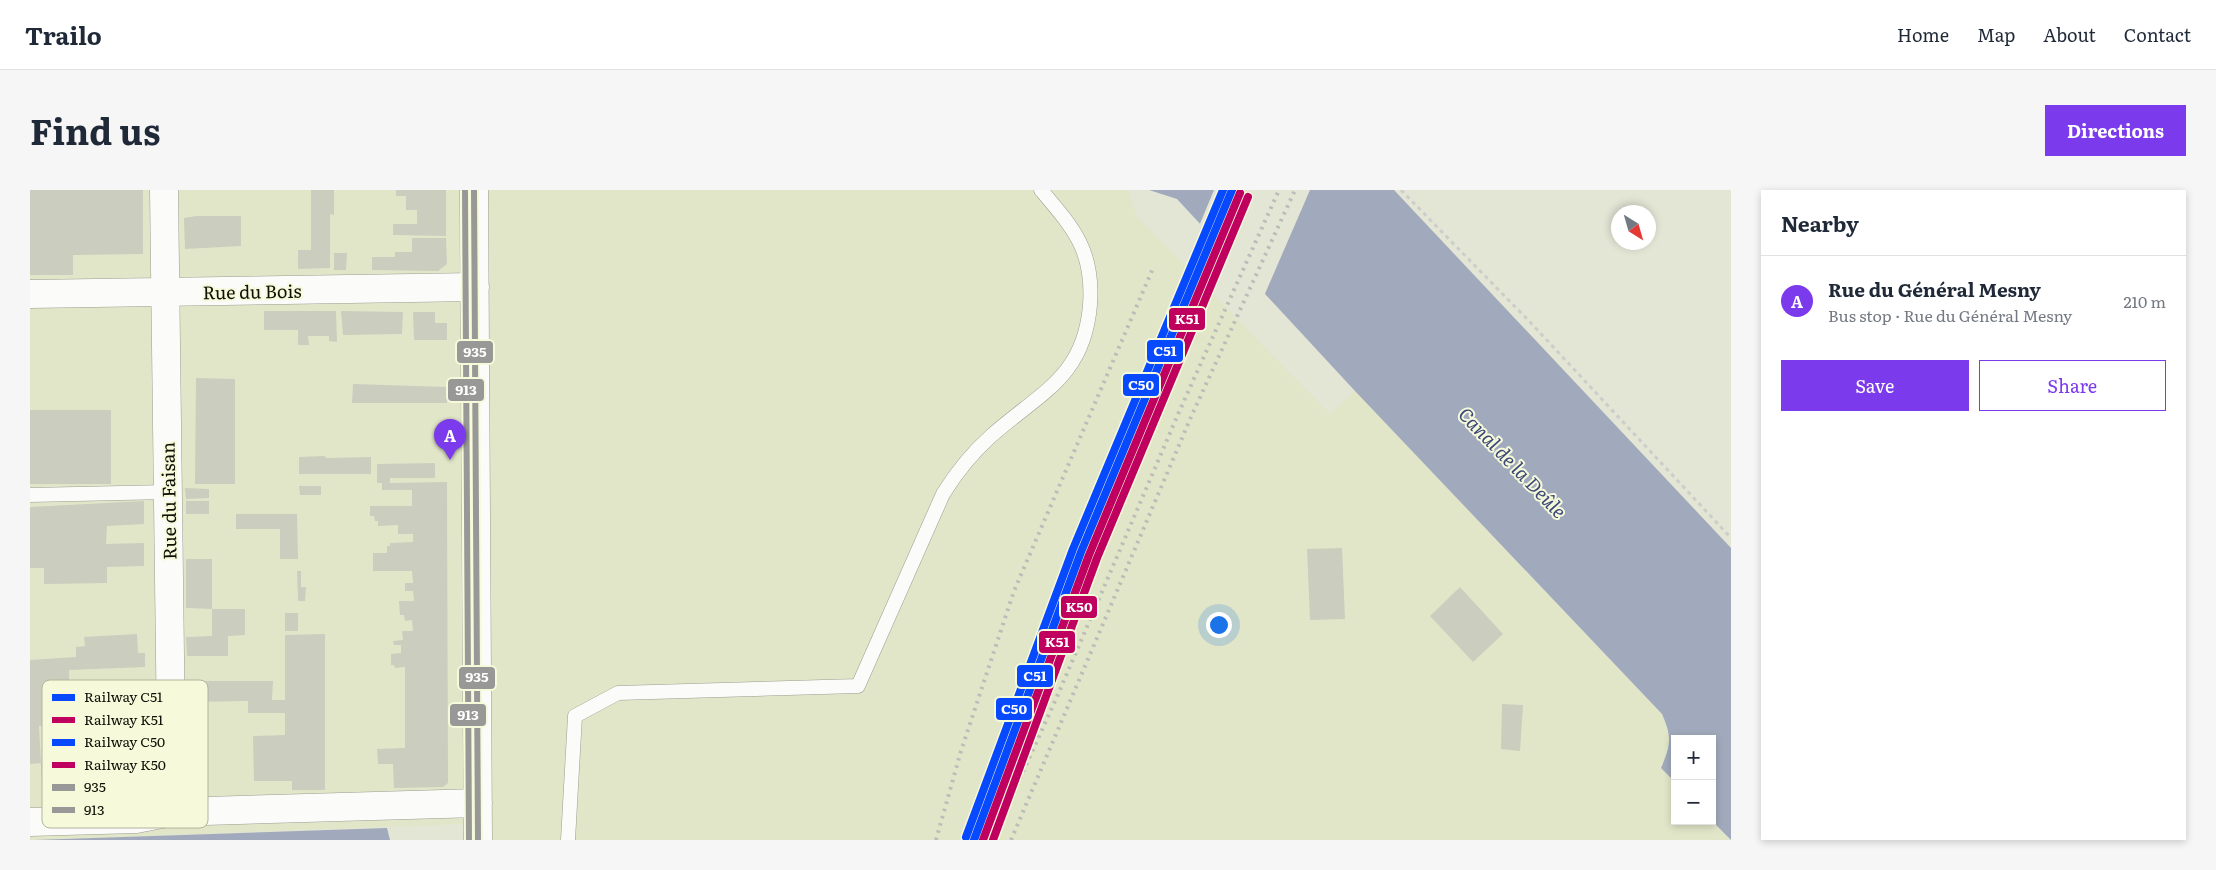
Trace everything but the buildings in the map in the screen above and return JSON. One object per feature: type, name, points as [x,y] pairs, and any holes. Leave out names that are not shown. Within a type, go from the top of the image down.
[{"type":"street","name":"Rue du Faisan","points":[[164,190],[170,680]]},
{"type":"street","points":[[474,190],[478,840]]},
{"type":"street","name":"Rue du Bois","points":[[30,294],[165,294],[475,287]]},
{"type":"street","points":[[208,811],[478,803]]},
{"type":"lane","points":[[568,840],[575,716],[618,693],[858,686],[943,494],[954,477],[970,456],[992,435],[1046,393],[1068,371],[1084,342],[1089,316],[1092,281],[1084,251],[1071,226],[1041,190]]},
{"type":"lane","points":[[30,495],[168,492]]},
{"type":"path","points":[[1401,190],[1530,322],[1731,538]]},
{"type":"shaded area","points":[[30,190],[1128,190],[1137,216],[1330,414],[1355,391],[1662,714],[1670,732],[1670,749],[1661,768],[1671,778],[1671,825],[1716,825],[1729,840],[478,840],[468,824],[30,840]]},
{"type":"water","name":"Canal de la Deûle","points":[[1149,190],[1394,190],[1731,548],[1731,840],[1716,825],[1716,735],[1671,735],[1671,778],[1661,768],[1669,741],[1669,735],[1662,714],[1355,391],[1177,199]]},
{"type":"water","points":[[387,828],[390,840],[34,840]]},
{"type":"pier","points":[[1214,190],[1310,190],[1264,296],[1199,226]]},
{"type":"railway","points":[[992,840],[1056,699],[1179,412],[1279,190]]},
{"type":"railway","points":[[1011,840],[1191,417],[1295,190]]},
{"type":"railway","points":[[936,840],[961,751],[1014,591],[1154,266]]},
{"type":"rail line","name":"C50","points":[[966,837],[1073,549],[1223,190]]},
{"type":"rail line","name":"C51","points":[[974,840],[1081,552],[1232,190]]},
{"type":"rail line","name":"K51","points":[[983,840],[1089,555],[1240,193]]},
{"type":"rail line","name":"K50","points":[[993,840],[1097,558],[1248,197]]},
{"type":"transit line","name":"913","points":[[465,190],[469,840]]},
{"type":"transit line","name":"935","points":[[474,190],[478,840]]},
{"type":"place","name":"Rue du Général Mesny","points":[[450,460]]}]
